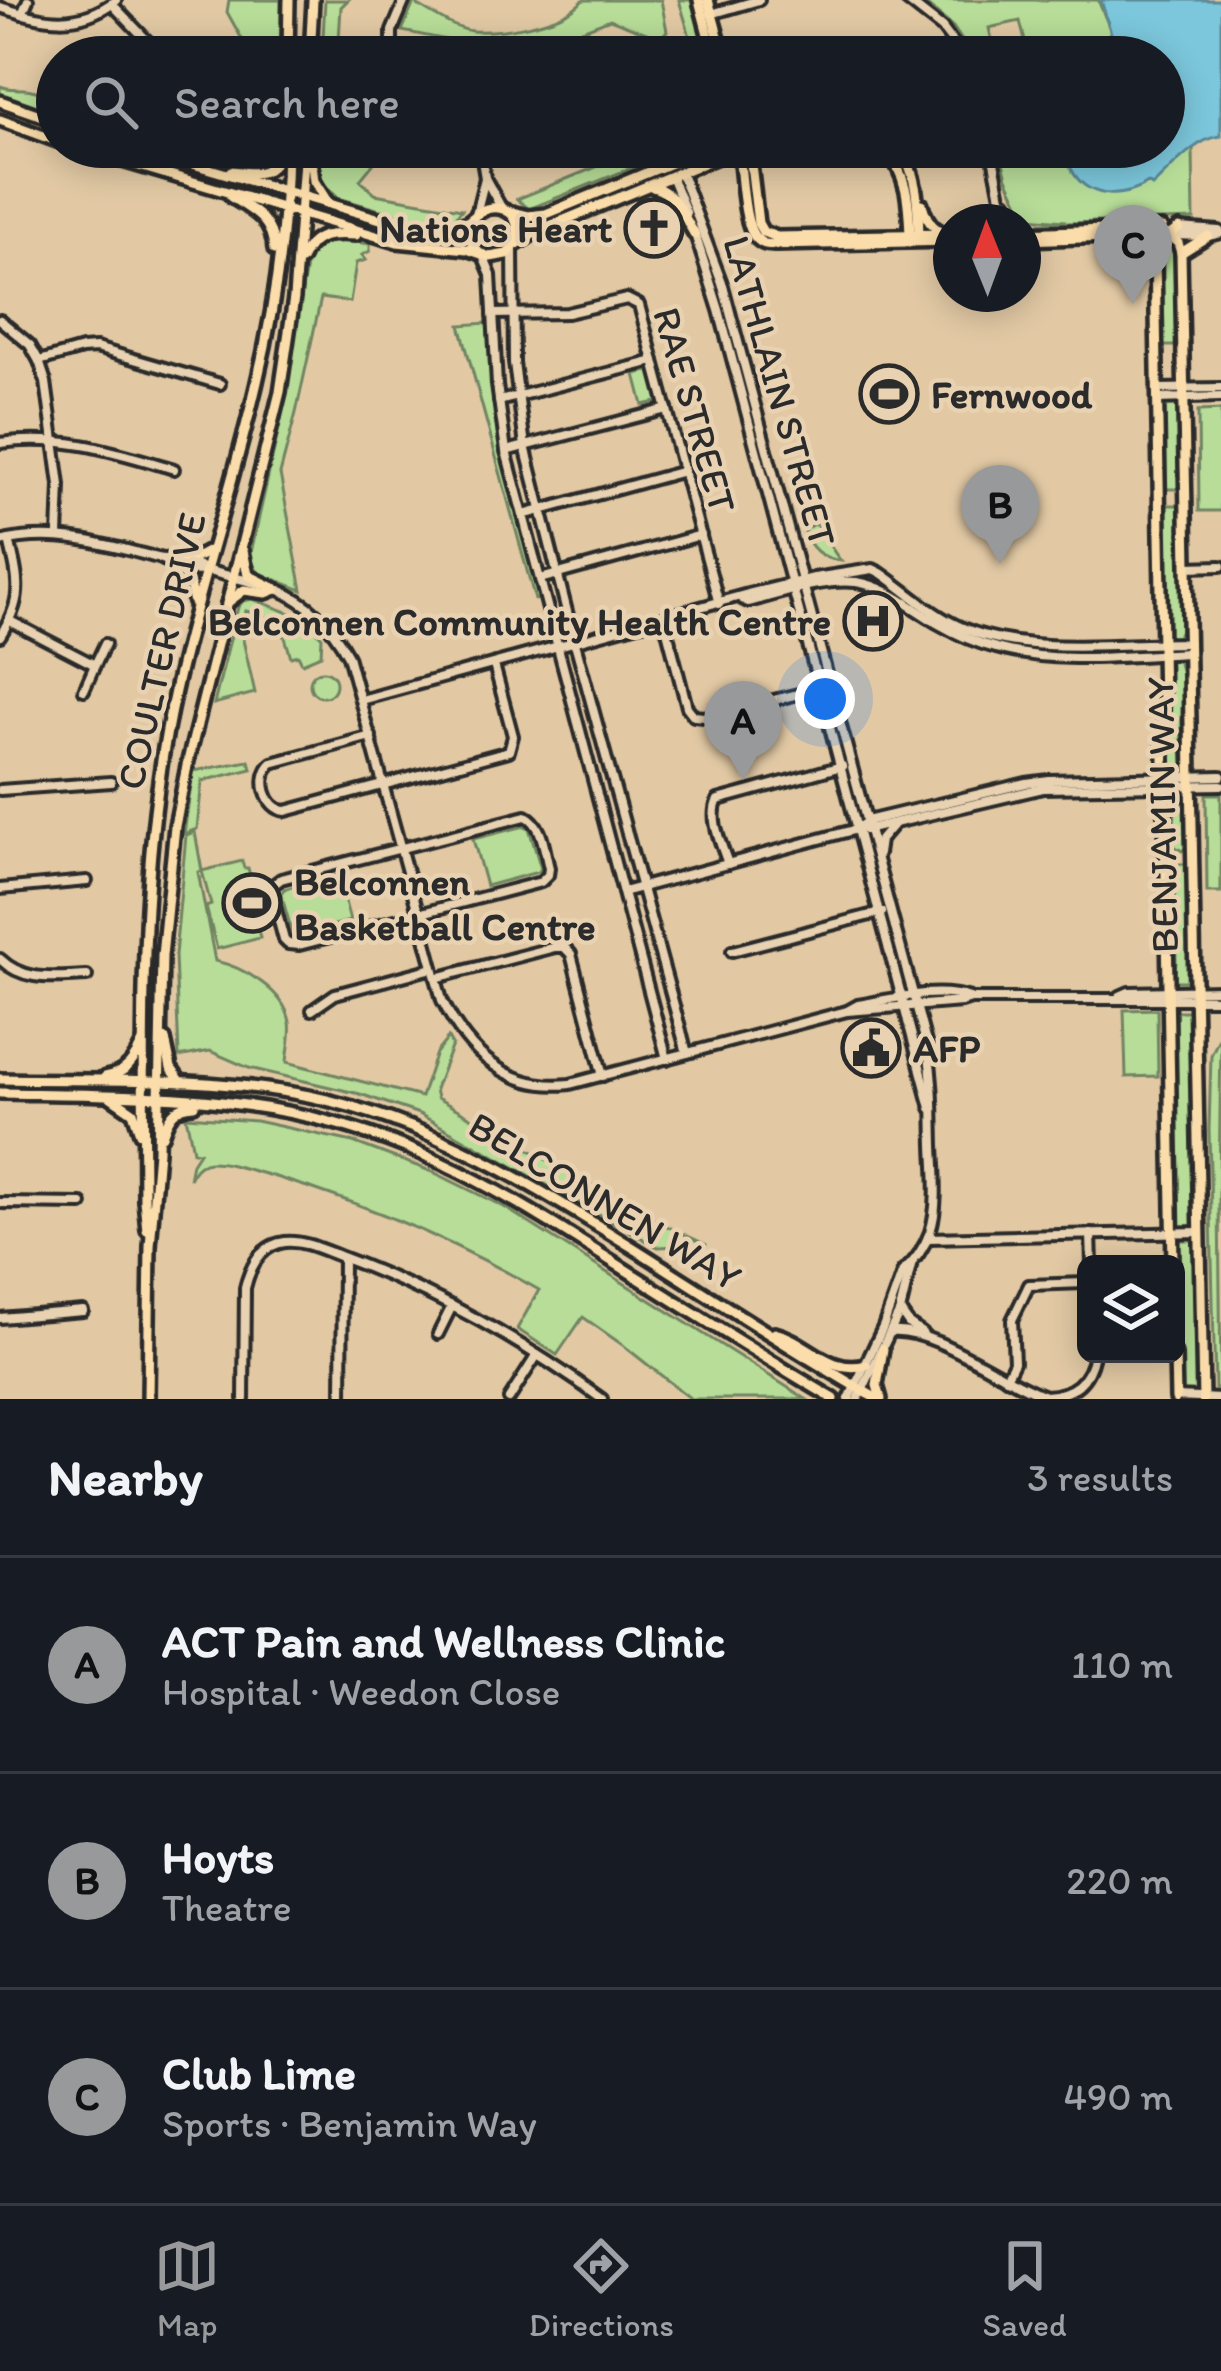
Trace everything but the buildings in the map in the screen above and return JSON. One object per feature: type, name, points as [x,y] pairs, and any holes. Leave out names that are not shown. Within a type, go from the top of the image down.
[{"type":"main road","points":[[288,36],[289,0]]},
{"type":"main road","points":[[311,36],[314,0]]},
{"type":"main road","points":[[699,0],[716,36]]},
{"type":"main road","points":[[709,0],[711,36]]},
{"type":"main road","points":[[0,100],[36,113]]},
{"type":"main road","points":[[0,120],[36,133]]},
{"type":"main road","points":[[145,168],[373,236]]},
{"type":"main road","points":[[205,168],[422,229],[449,229],[488,208],[528,216],[546,214],[674,169]]},
{"type":"main road","points":[[208,169],[260,173],[269,168]]},
{"type":"main road","name":"COULTER DRIVE","points":[[150,1246],[144,1200],[144,1040],[148,898],[161,769],[174,693],[258,380],[274,285],[285,168]]},
{"type":"main road","name":"COULTER DRIVE","points":[[148,1399],[162,956],[176,826],[188,760],[280,392],[305,168]]},
{"type":"main road","points":[[311,168],[330,206]]},
{"type":"main road","points":[[745,168],[749,224],[760,242],[933,237]]},
{"type":"main road","points":[[747,168],[764,232],[777,237],[914,238]]},
{"type":"main road","points":[[898,168],[906,184],[914,238]]},
{"type":"main road","points":[[911,168],[933,227]]},
{"type":"main road","points":[[626,195],[674,169]]},
{"type":"main road","points":[[296,272],[304,252],[317,238],[332,233],[499,257],[526,236],[657,187],[674,199],[695,235]]},
{"type":"main road","points":[[914,238],[917,187]]},
{"type":"main road","points":[[219,190],[256,212],[270,227],[274,285]]},
{"type":"main road","points":[[504,210],[518,227],[514,248]]},
{"type":"main road","points":[[474,217],[469,237],[480,254]]},
{"type":"main road","points":[[376,218],[416,235],[424,245]]},
{"type":"main road","points":[[1041,236],[1131,238],[1179,228]]},
{"type":"main road","points":[[1155,256],[1164,232]]},
{"type":"main road","points":[[1041,235],[1164,232],[1178,243],[1181,253],[1208,236]]},
{"type":"main road","points":[[1131,238],[1155,256]]},
{"type":"main road","name":"BENJAMIN WAY","points":[[1181,253],[1203,1398]]},
{"type":"main road","name":"BENJAMIN WAY","points":[[1155,256],[1173,1255]]},
{"type":"main road","points":[[242,546],[248,575],[276,589]]},
{"type":"main road","points":[[195,609],[189,581],[177,563],[211,550]]},
{"type":"main road","points":[[227,603],[244,590],[266,593],[276,589]]},
{"type":"main road","points":[[162,956],[166,1049],[174,1075],[182,1082]]},
{"type":"main road","points":[[82,1080],[125,1070],[144,1040]]},
{"type":"main road","name":"BELCONNEN WAY","points":[[0,1079],[240,1085],[312,1097],[396,1121],[525,1180],[764,1330],[856,1394],[879,1399]]},
{"type":"main road","name":"BELCONNEN WAY","points":[[0,1093],[236,1105],[306,1115],[359,1130],[487,1183],[829,1397]]},
{"type":"main road","points":[[108,1095],[135,1114],[143,1150]]},
{"type":"main road","points":[[158,1150],[167,1120],[178,1108],[236,1105]]},
{"type":"main road","points":[[764,1330],[785,1336],[838,1366],[866,1365]]},
{"type":"main road","points":[[879,1399],[883,1348]]},
{"type":"main road","points":[[1175,1363],[1176,1398]]},
{"type":"street","points":[[22,14],[28,0]]},
{"type":"street","points":[[392,36],[405,0]]},
{"type":"street","points":[[708,14],[759,0]]},
{"type":"street","points":[[906,0],[948,36]]},
{"type":"street","points":[[0,7],[44,20],[68,21],[114,2],[144,36]]},
{"type":"street","points":[[483,168],[504,210]]},
{"type":"street","points":[[995,168],[1005,204]]},
{"type":"street","name":"LATHLAIN STREET","points":[[674,169],[713,289],[933,1116]]},
{"type":"street","name":"LATHLAIN STREET","points":[[674,169],[723,286],[878,859],[934,1087],[934,1214],[928,1238],[911,1265],[891,1332],[856,1394]]},
{"type":"street","points":[[474,217],[485,178]]},
{"type":"street","points":[[1179,228],[1221,232]]},
{"type":"street","points":[[1164,232],[1208,236],[1221,232]]},
{"type":"street","points":[[514,248],[517,396],[525,446],[687,1054]]},
{"type":"street","points":[[480,254],[490,275],[506,451],[667,1059]]},
{"type":"street","name":"RAE STREET","points":[[493,314],[567,313],[632,299],[639,305],[719,604]]},
{"type":"street","points":[[0,320],[22,336],[46,382],[61,485],[58,536]]},
{"type":"street","points":[[39,361],[96,348],[220,384]]},
{"type":"street","points":[[498,401],[654,361]]},
{"type":"street","points":[[1157,394],[1221,388]]},
{"type":"street","points":[[1184,393],[1221,397]]},
{"type":"street","points":[[506,451],[667,409]]},
{"type":"street","points":[[0,443],[55,440],[95,446],[174,469]]},
{"type":"street","points":[[523,515],[684,472]]},
{"type":"street","points":[[0,636],[10,621],[19,586],[5,541],[40,535],[83,538],[196,572],[205,570],[276,589],[305,603],[333,631],[348,656],[442,1000],[478,1054],[517,1079],[570,1084],[847,1011],[903,1001],[1128,1000],[1221,994]]},
{"type":"street","points":[[540,579],[700,535]]},
{"type":"street","points":[[1187,567],[1221,566]]},
{"type":"street","points":[[362,700],[719,604],[873,569],[953,624],[991,638],[1161,649]]},
{"type":"street","points":[[804,584],[867,584],[962,636],[1013,652],[1044,656],[1189,648]]},
{"type":"street","points":[[664,619],[687,707],[694,716],[831,686]]},
{"type":"street","points":[[10,621],[95,665]]},
{"type":"street","points":[[84,690],[105,644]]},
{"type":"street","points":[[371,736],[272,763],[263,777],[269,801],[275,809],[286,811],[509,751],[513,736],[494,665]]},
{"type":"street","points":[[578,723],[596,718]]},
{"type":"street","points":[[728,864],[713,814],[718,800],[852,764]]},
{"type":"street","points":[[622,892],[1042,781],[1221,781]]},
{"type":"street","points":[[0,790],[111,782]]},
{"type":"street","points":[[860,793],[875,811],[892,820]]},
{"type":"street","points":[[526,816],[538,826],[549,868],[544,880],[299,945],[288,944],[272,895],[276,883],[401,848],[526,816]]},
{"type":"street","points":[[878,859],[880,840],[892,820]]},
{"type":"street","points":[[0,889],[87,881]]},
{"type":"street","points":[[733,951],[891,909]]},
{"type":"street","points":[[312,1010],[335,994],[564,947],[571,954],[604,1076]]},
{"type":"street","points":[[0,959],[28,977],[87,976]]},
{"type":"street","points":[[0,1203],[82,1204]]},
{"type":"street","points":[[928,1238],[1200,1232]]},
{"type":"street","points":[[1091,1234],[1092,1255]]},
{"type":"street","points":[[244,1399],[245,1288],[256,1259],[269,1247],[290,1241],[343,1258],[452,1306],[537,1354],[602,1399]]},
{"type":"street","points":[[342,1399],[343,1258]]},
{"type":"street","name":"LATHLAIN STREET","points":[[856,1394],[903,1271],[911,1265]]},
{"type":"street","points":[[1006,1378],[1013,1362],[1012,1320],[1029,1285],[1077,1283]]},
{"type":"street","points":[[438,1334],[452,1306]]},
{"type":"street","points":[[0,1318],[83,1311]]},
{"type":"street","points":[[900,1311],[933,1341]]},
{"type":"street","points":[[891,1332],[905,1331],[933,1341],[1045,1396],[1066,1393],[1085,1379],[1091,1363]]},
{"type":"street","points":[[509,1399],[537,1354]]},
{"type":"street","points":[[1176,1398],[1221,1399]]},
{"type":"green space","points":[[229,0],[281,0],[280,36],[240,36],[227,12]]},
{"type":"green space","points":[[325,0],[348,0],[341,7],[339,36],[323,36]]},
{"type":"green space","points":[[415,0],[451,24],[484,31],[548,20],[583,0],[661,0],[667,31],[665,36],[650,36],[610,19],[567,36],[427,36],[402,31]]},
{"type":"green space","points":[[679,0],[691,0],[700,36],[690,36]]},
{"type":"green space","points":[[921,0],[1098,0],[1112,34],[1024,36],[1020,21],[989,28],[991,36],[959,36]]},
{"type":"green space","points":[[0,86],[36,91],[36,108],[0,94]]},
{"type":"green space","points":[[1185,148],[1193,148],[1194,219],[1041,224],[1066,221],[1041,219],[1041,204],[1019,204],[1004,168],[1185,168]]},
{"type":"green space","points":[[320,168],[370,168],[360,180],[375,194],[462,209],[455,223],[430,224],[338,198],[322,182]]},
{"type":"green space","points":[[594,168],[632,168],[529,209],[517,199]]},
{"type":"green space","points":[[319,241],[370,244],[370,251],[362,255],[366,260],[356,263],[350,302],[321,298],[280,474],[302,590],[258,573],[250,557],[284,406],[307,259]]},
{"type":"green space","points":[[1163,246],[1175,247],[1178,258],[1179,346],[1160,346],[1159,257]]},
{"type":"green space","points":[[487,323],[502,452],[540,598],[535,600],[460,325]]},
{"type":"green space","points":[[653,370],[661,401],[643,405],[635,374]]},
{"type":"green space","points":[[1181,402],[1182,489],[1164,489],[1163,403]]},
{"type":"green space","points":[[1221,410],[1221,511],[1199,511],[1198,411]]},
{"type":"green space","points":[[1164,505],[1182,505],[1181,630],[1175,641],[1166,641]]},
{"type":"green space","points":[[815,523],[841,561],[813,547],[804,530]]},
{"type":"green space","points":[[253,599],[306,619],[322,637],[321,655],[302,663],[298,655],[291,657],[280,621],[246,611],[241,631],[255,693],[214,704],[238,607]]},
{"type":"green space","points":[[1178,660],[1183,680],[1183,766],[1170,768],[1168,662]]},
{"type":"green space","points":[[323,671],[336,684],[323,697],[310,684]]},
{"type":"green space","points":[[249,761],[252,769],[202,781],[197,829],[184,834],[193,771]]},
{"type":"green space","points":[[1206,794],[1221,794],[1221,892],[1207,892]]},
{"type":"green space","points":[[1175,796],[1187,796],[1188,846],[1182,851],[1174,846]]},
{"type":"green space","points":[[525,826],[541,869],[486,886],[473,839]]},
{"type":"green space","points":[[195,832],[215,961],[249,974],[280,1000],[290,1022],[287,1062],[421,1097],[436,1053],[448,1038],[452,1045],[435,1089],[437,1098],[707,1245],[658,1247],[419,1114],[360,1094],[249,1068],[210,1051],[179,1057],[175,955],[186,835]]},
{"type":"green space","points":[[242,861],[251,879],[248,885],[259,883],[267,913],[255,917],[260,938],[217,949],[202,871]]},
{"type":"green space","points":[[1179,864],[1189,869],[1187,981],[1173,979],[1174,873]]},
{"type":"green space","points":[[338,875],[350,921],[293,936],[281,894],[284,889]]},
{"type":"green space","points":[[1157,1009],[1158,1076],[1126,1077],[1124,1010]]},
{"type":"green space","points":[[1176,1011],[1191,1011],[1196,1223],[1188,1230],[1177,1225]]},
{"type":"green space","points":[[1221,1034],[1221,1388],[1215,1389],[1209,1130],[1211,1055]]},
{"type":"green space","points":[[186,1116],[256,1121],[353,1142],[433,1172],[504,1207],[806,1399],[691,1399],[583,1317],[557,1355],[517,1329],[539,1290],[464,1250],[349,1201],[228,1164],[204,1163],[189,1179],[199,1152],[193,1151]]},
{"type":"green space","points":[[1180,1240],[1194,1240],[1196,1246],[1198,1393],[1179,1392],[1179,1363],[1185,1363],[1185,1255],[1177,1255]]},
{"type":"water","points":[[1101,0],[1221,0],[1221,136],[1185,155],[1185,36],[1112,36]]},
{"type":"water","points":[[1072,168],[1171,168],[1152,186],[1148,183],[1121,194],[1095,191]]},
{"type":"place","name":"Nations Heart","points":[[654,228]]},
{"type":"place","name":"Club Lime","points":[[1133,304]]},
{"type":"place","name":"Fernwood","points":[[889,394]]},
{"type":"place","name":"Hoyts","points":[[1000,564]]},
{"type":"place","name":"Belconnen Community Health Centre","points":[[873,621]]},
{"type":"place","name":"ACT Pain and Wellness Clinic","points":[[743,780]]},
{"type":"place","name":"Belconnen Basketball Centre","points":[[252,903]]},
{"type":"place","name":"AFP","points":[[871,1048]]}]
